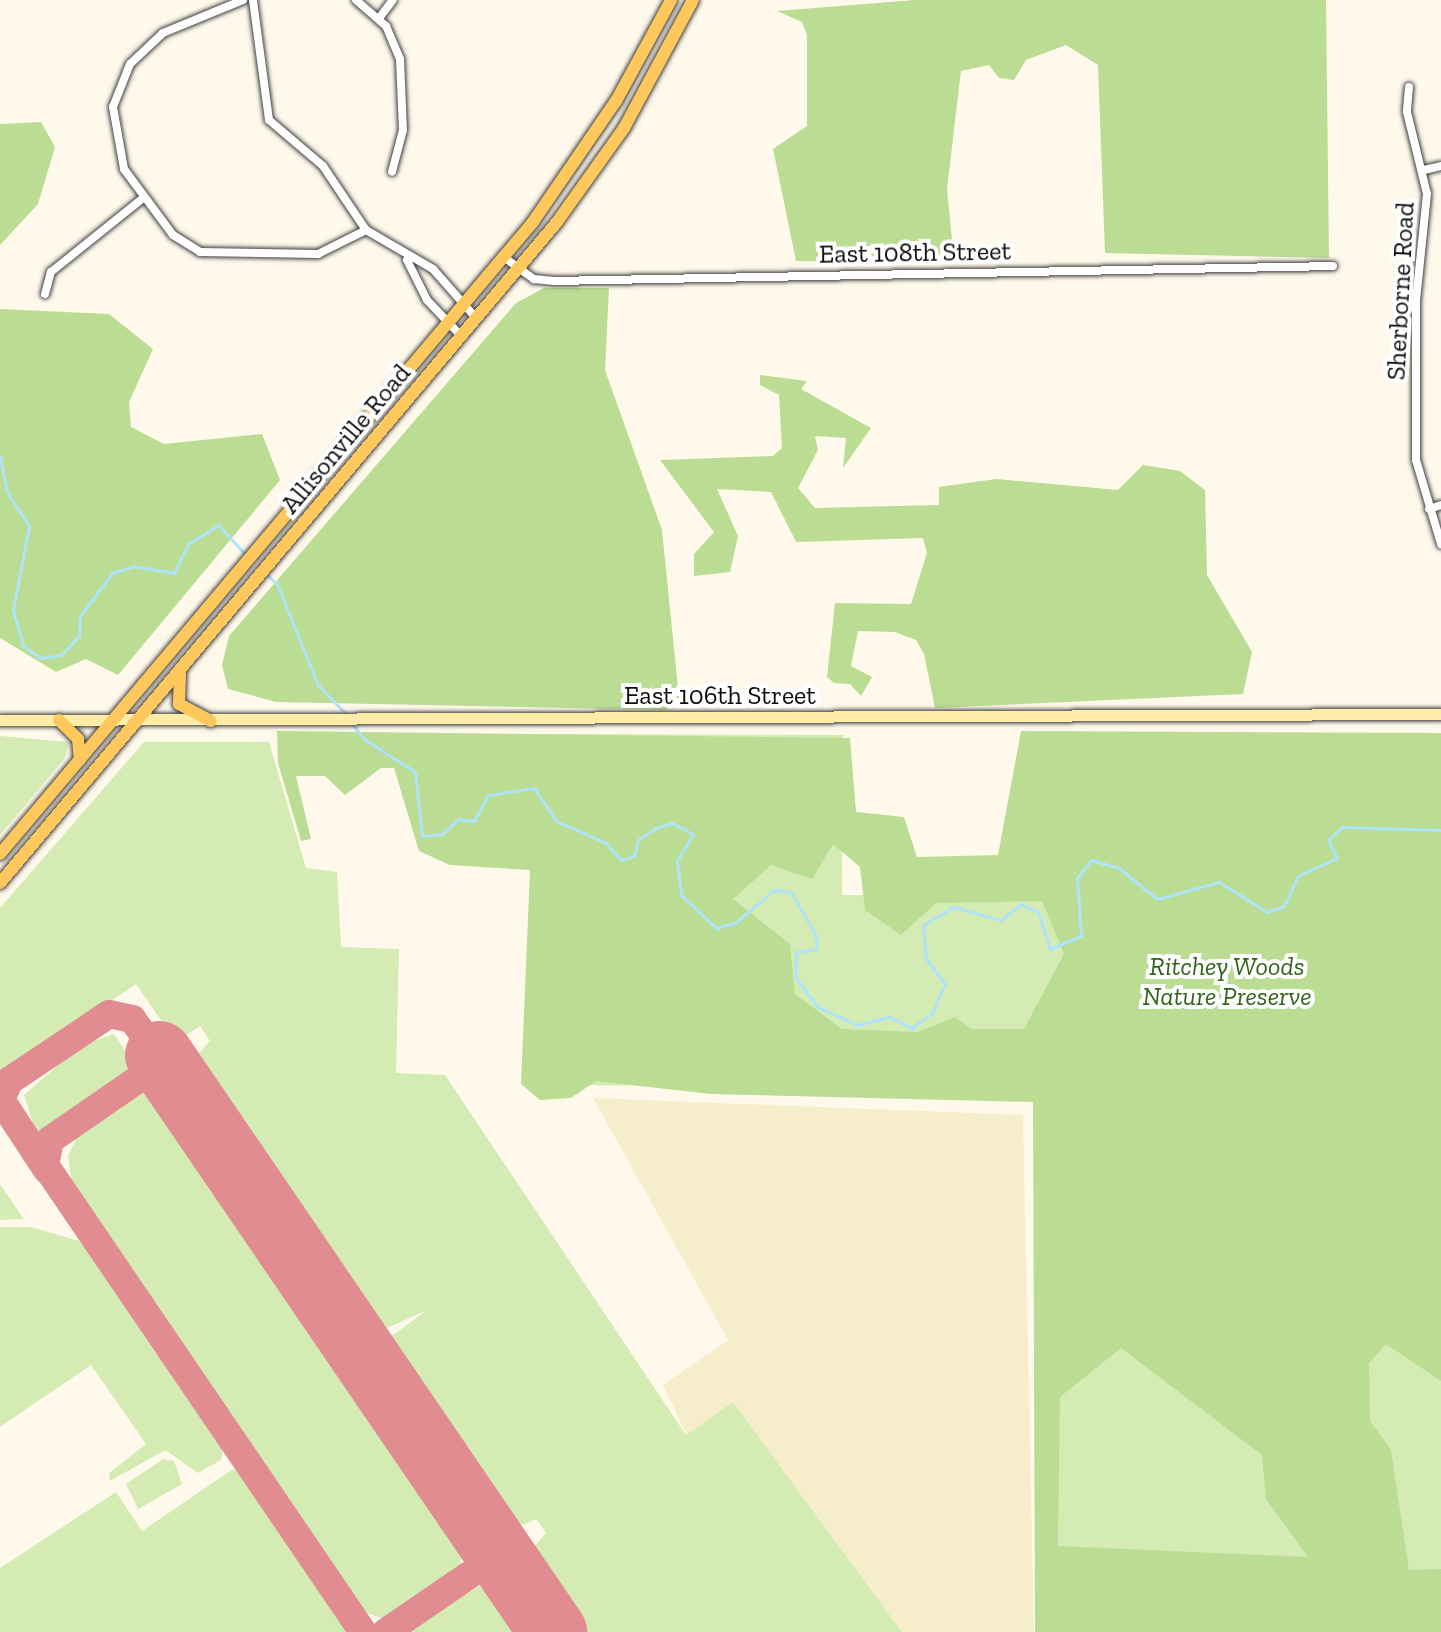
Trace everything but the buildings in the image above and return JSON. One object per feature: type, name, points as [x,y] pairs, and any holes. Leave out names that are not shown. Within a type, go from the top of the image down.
[{"type":"main road","name":"Allisonville Road","points":[[0,854],[505,258],[597,133],[671,0]]},
{"type":"main road","name":"Allisonville Road","points":[[0,883],[520,269],[624,128],[693,0]]},
{"type":"main road","points":[[182,669],[175,698],[211,721]]},
{"type":"main road","name":"East 106th Street","points":[[0,720],[1441,714]]},
{"type":"main road","points":[[59,720],[78,739],[80,760]]},
{"type":"street","points":[[243,0],[163,33],[120,83],[116,149],[143,198],[173,235],[212,254],[326,253],[366,230]]},
{"type":"street","points":[[253,0],[265,113],[281,136],[323,166],[366,230],[407,260],[433,269],[477,319]]},
{"type":"street","points":[[356,0],[380,17],[402,73],[402,145],[392,172]]},
{"type":"street","points":[[380,17],[393,0]]},
{"type":"street","name":"Sherborne Road","points":[[1409,87],[1410,128],[1424,170],[1416,449],[1429,509],[1441,544]]},
{"type":"street","points":[[1424,170],[1441,166]]},
{"type":"street","points":[[45,294],[51,272],[143,198]]},
{"type":"street","name":"East 108th Street","points":[[505,258],[534,279],[563,281],[1333,266]]},
{"type":"street","points":[[407,260],[427,300],[462,337]]},
{"type":"street","points":[[1429,509],[1441,505]]},
{"type":"shaded area","points":[[593,1098],[1023,1115],[1034,1632],[902,1632],[733,1402],[687,1436],[663,1385],[728,1340]]},
{"type":"green space","points":[[915,0],[1326,0],[1329,258],[1105,253],[1098,65],[1066,45],[1026,60],[1014,80],[999,78],[989,65],[961,71],[947,189],[953,250],[941,261],[796,261],[773,149],[807,126],[807,35],[802,22],[777,11]]},
{"type":"green space","points":[[41,122],[55,147],[38,204],[0,245],[0,124]]},
{"type":"green space","points":[[544,288],[609,288],[605,370],[662,530],[679,698],[666,710],[276,702],[228,689],[222,665],[229,636],[516,303]]},
{"type":"green space","points":[[0,309],[109,314],[153,349],[129,402],[131,427],[164,444],[262,434],[280,480],[118,675],[86,659],[56,672],[0,638]]},
{"type":"green space","points":[[760,375],[807,381],[801,389],[871,428],[843,468],[846,438],[815,436],[818,450],[798,488],[815,508],[939,505],[939,487],[996,479],[1118,490],[1143,465],[1180,471],[1205,490],[1207,575],[1252,652],[1243,694],[935,708],[924,654],[916,640],[895,632],[858,631],[851,666],[872,677],[861,696],[850,684],[834,683],[827,677],[835,603],[911,604],[927,553],[923,538],[796,542],[771,492],[717,489],[738,536],[730,572],[694,576],[694,554],[714,532],[660,460],[773,456],[782,448],[779,395],[760,385]]},
{"type":"green space","name":"Ritchey Woods Nature Preserve","points":[[277,731],[850,738],[856,812],[904,817],[917,857],[998,855],[1021,731],[1441,733],[1441,1381],[1386,1344],[1369,1363],[1370,1421],[1391,1450],[1409,1570],[1441,1569],[1441,1632],[1035,1632],[1033,1102],[711,1094],[596,1081],[571,1098],[540,1100],[521,1084],[530,870],[450,865],[419,851],[394,768],[381,768],[345,795],[325,776],[296,776],[311,839],[301,841],[278,763]],"holes":[[[833,844],[860,867],[865,910],[901,935],[936,903],[1042,901],[1064,954],[1024,1029],[972,1029],[955,1017],[918,1032],[842,1029],[795,994],[790,944],[733,899],[771,865],[812,879]],[[1121,1348],[1262,1455],[1266,1499],[1308,1557],[1058,1546],[1060,1397]]]},
{"type":"green space","name":"Ritchey Woods Nature Preserve","points":[[536,734],[843,735],[842,895],[1028,896],[1441,734],[1441,1632],[1037,1632],[1040,1088],[534,1085]]},
{"type":"green space","points":[[0,736],[69,742],[65,758],[0,835]]},
{"type":"green space","points":[[144,742],[269,742],[306,868],[337,872],[341,947],[399,949],[396,1073],[445,1075],[686,1435],[733,1402],[902,1632],[581,1632],[534,1564],[533,1548],[546,1533],[536,1519],[523,1525],[503,1519],[382,1343],[427,1310],[376,1333],[196,1072],[198,1054],[210,1041],[200,1026],[176,1042],[136,984],[0,1077],[0,908]]},
{"type":"green space","points":[[114,1034],[137,1068],[37,1136],[24,1095],[81,1045]]},
{"type":"green space","points":[[148,1093],[160,1099],[464,1543],[459,1571],[387,1620],[361,1611],[73,1192],[68,1156],[77,1136],[132,1094]]},
{"type":"green space","points":[[0,1184],[24,1219],[0,1220]]},
{"type":"green space","points":[[0,1227],[31,1227],[86,1243],[224,1444],[221,1460],[198,1473],[165,1450],[110,1481],[109,1473],[146,1444],[91,1365],[0,1427]]},
{"type":"green space","points":[[163,1459],[174,1461],[182,1484],[138,1509],[126,1484]]},
{"type":"green space","points":[[233,1469],[244,1473],[352,1632],[0,1632],[0,1568],[116,1492],[142,1531]]},
{"type":"green space","points":[[483,1584],[497,1592],[524,1632],[402,1632]]},
{"type":"waterway","points":[[0,456],[7,492],[29,526],[13,610],[23,646],[41,658],[61,655],[79,636],[80,616],[112,573],[133,566],[174,573],[188,544],[218,525],[247,556]]},
{"type":"waterway","points":[[264,572],[277,584],[318,685],[346,714]]},
{"type":"waterway","points":[[350,721],[364,739],[415,772],[422,836],[442,834],[458,819],[474,821],[488,795],[534,788],[556,821],[606,843],[621,860],[634,856],[638,840],[656,828],[672,823],[693,834],[677,861],[681,895],[716,928],[735,923],[774,890],[791,892],[816,936],[817,949],[796,952],[795,977],[818,1007],[857,1025],[890,1017],[912,1028],[932,1013],[945,984],[926,959],[923,925],[953,907],[1001,920],[1021,904],[1038,912],[1050,949],[1081,936],[1077,878],[1091,860],[1119,868],[1157,899],[1219,882],[1267,912],[1284,906],[1298,876],[1337,858],[1328,840],[1342,827],[1441,830]]},
{"type":"taxiway","points":[[47,1170],[1,1100],[9,1081],[109,1014],[132,1019],[159,1055]]},
{"type":"taxiway","points":[[163,1062],[50,1140],[45,1165],[363,1632]]},
{"type":"taxiway","points":[[386,1632],[500,1554]]},
{"type":"runway","points":[[159,1055],[553,1632]]}]
